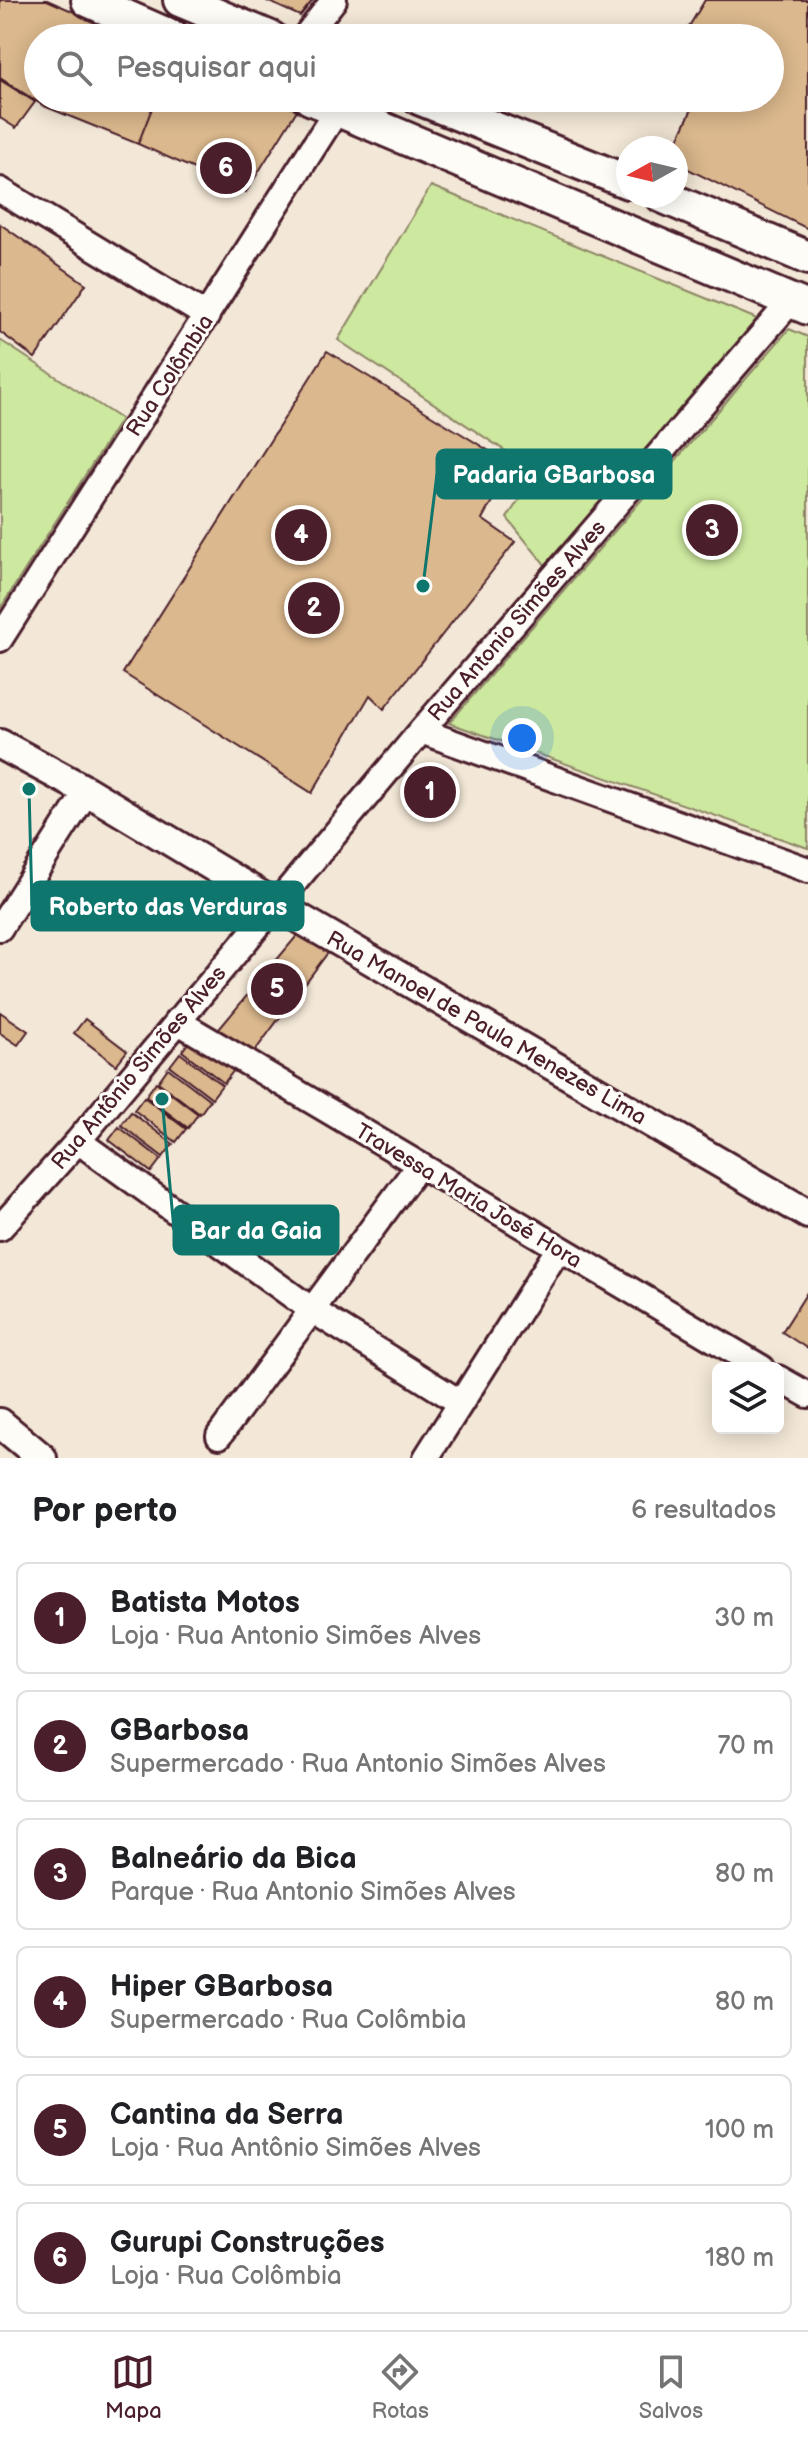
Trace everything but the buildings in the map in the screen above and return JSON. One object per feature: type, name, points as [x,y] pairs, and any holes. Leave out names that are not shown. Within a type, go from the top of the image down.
[{"type":"main road","points":[[88,0],[142,24]]},
{"type":"main road","points":[[180,0],[237,24]]},
{"type":"main road","points":[[342,112],[800,304]]},
{"type":"main road","points":[[454,112],[616,177]]},
{"type":"main road","points":[[688,207],[808,258]]},
{"type":"street","points":[[315,24],[334,0]]},
{"type":"street","name":"Rua Colômbia","points":[[0,639],[207,316],[319,112]]},
{"type":"street","points":[[0,190],[207,316]]},
{"type":"street","name":"Rua Antonio Simões Alves","points":[[275,904],[421,731],[800,304]]},
{"type":"street","points":[[421,731],[808,870]]},
{"type":"street","name":"Rua Manoel de Paula Menezes Lima","points":[[0,744],[87,791],[808,1214]]},
{"type":"street","points":[[0,928],[87,791]]},
{"type":"street","name":"Rua Antônio Simões Alves","points":[[0,1228],[78,1141],[275,904]]},
{"type":"street","name":"Travessa Maria José Hora","points":[[177,1021],[752,1362]]},
{"type":"street","points":[[78,1141],[312,1310],[461,1403]]},
{"type":"street","points":[[219,1436],[419,1165]]},
{"type":"street","points":[[426,1458],[559,1248]]},
{"type":"street","points":[[784,1381],[808,1395]]},
{"type":"street","points":[[0,1423],[42,1458]]},
{"type":"green space","points":[[431,186],[757,319],[546,566],[507,518],[537,472],[338,340]]},
{"type":"green space","points":[[789,329],[808,337],[808,848],[449,723]]},
{"type":"green space","points":[[0,340],[121,419],[0,609]]},
{"type":"place","name":"Gurupi Construções","points":[[226,168]]},
{"type":"place","name":"Balneário da Bica","points":[[712,530]]},
{"type":"place","name":"Hiper GBarbosa","points":[[301,535]]},
{"type":"place","name":"Padaria GBarbosa","points":[[423,586]]},
{"type":"place","name":"GBarbosa","points":[[314,608]]},
{"type":"place","name":"Roberto das Verduras","points":[[29,789]]},
{"type":"place","name":"Batista Motos","points":[[430,792]]},
{"type":"place","name":"Cantina da Serra","points":[[277,989]]},
{"type":"place","name":"Bar da Gaia","points":[[162,1099]]}]
